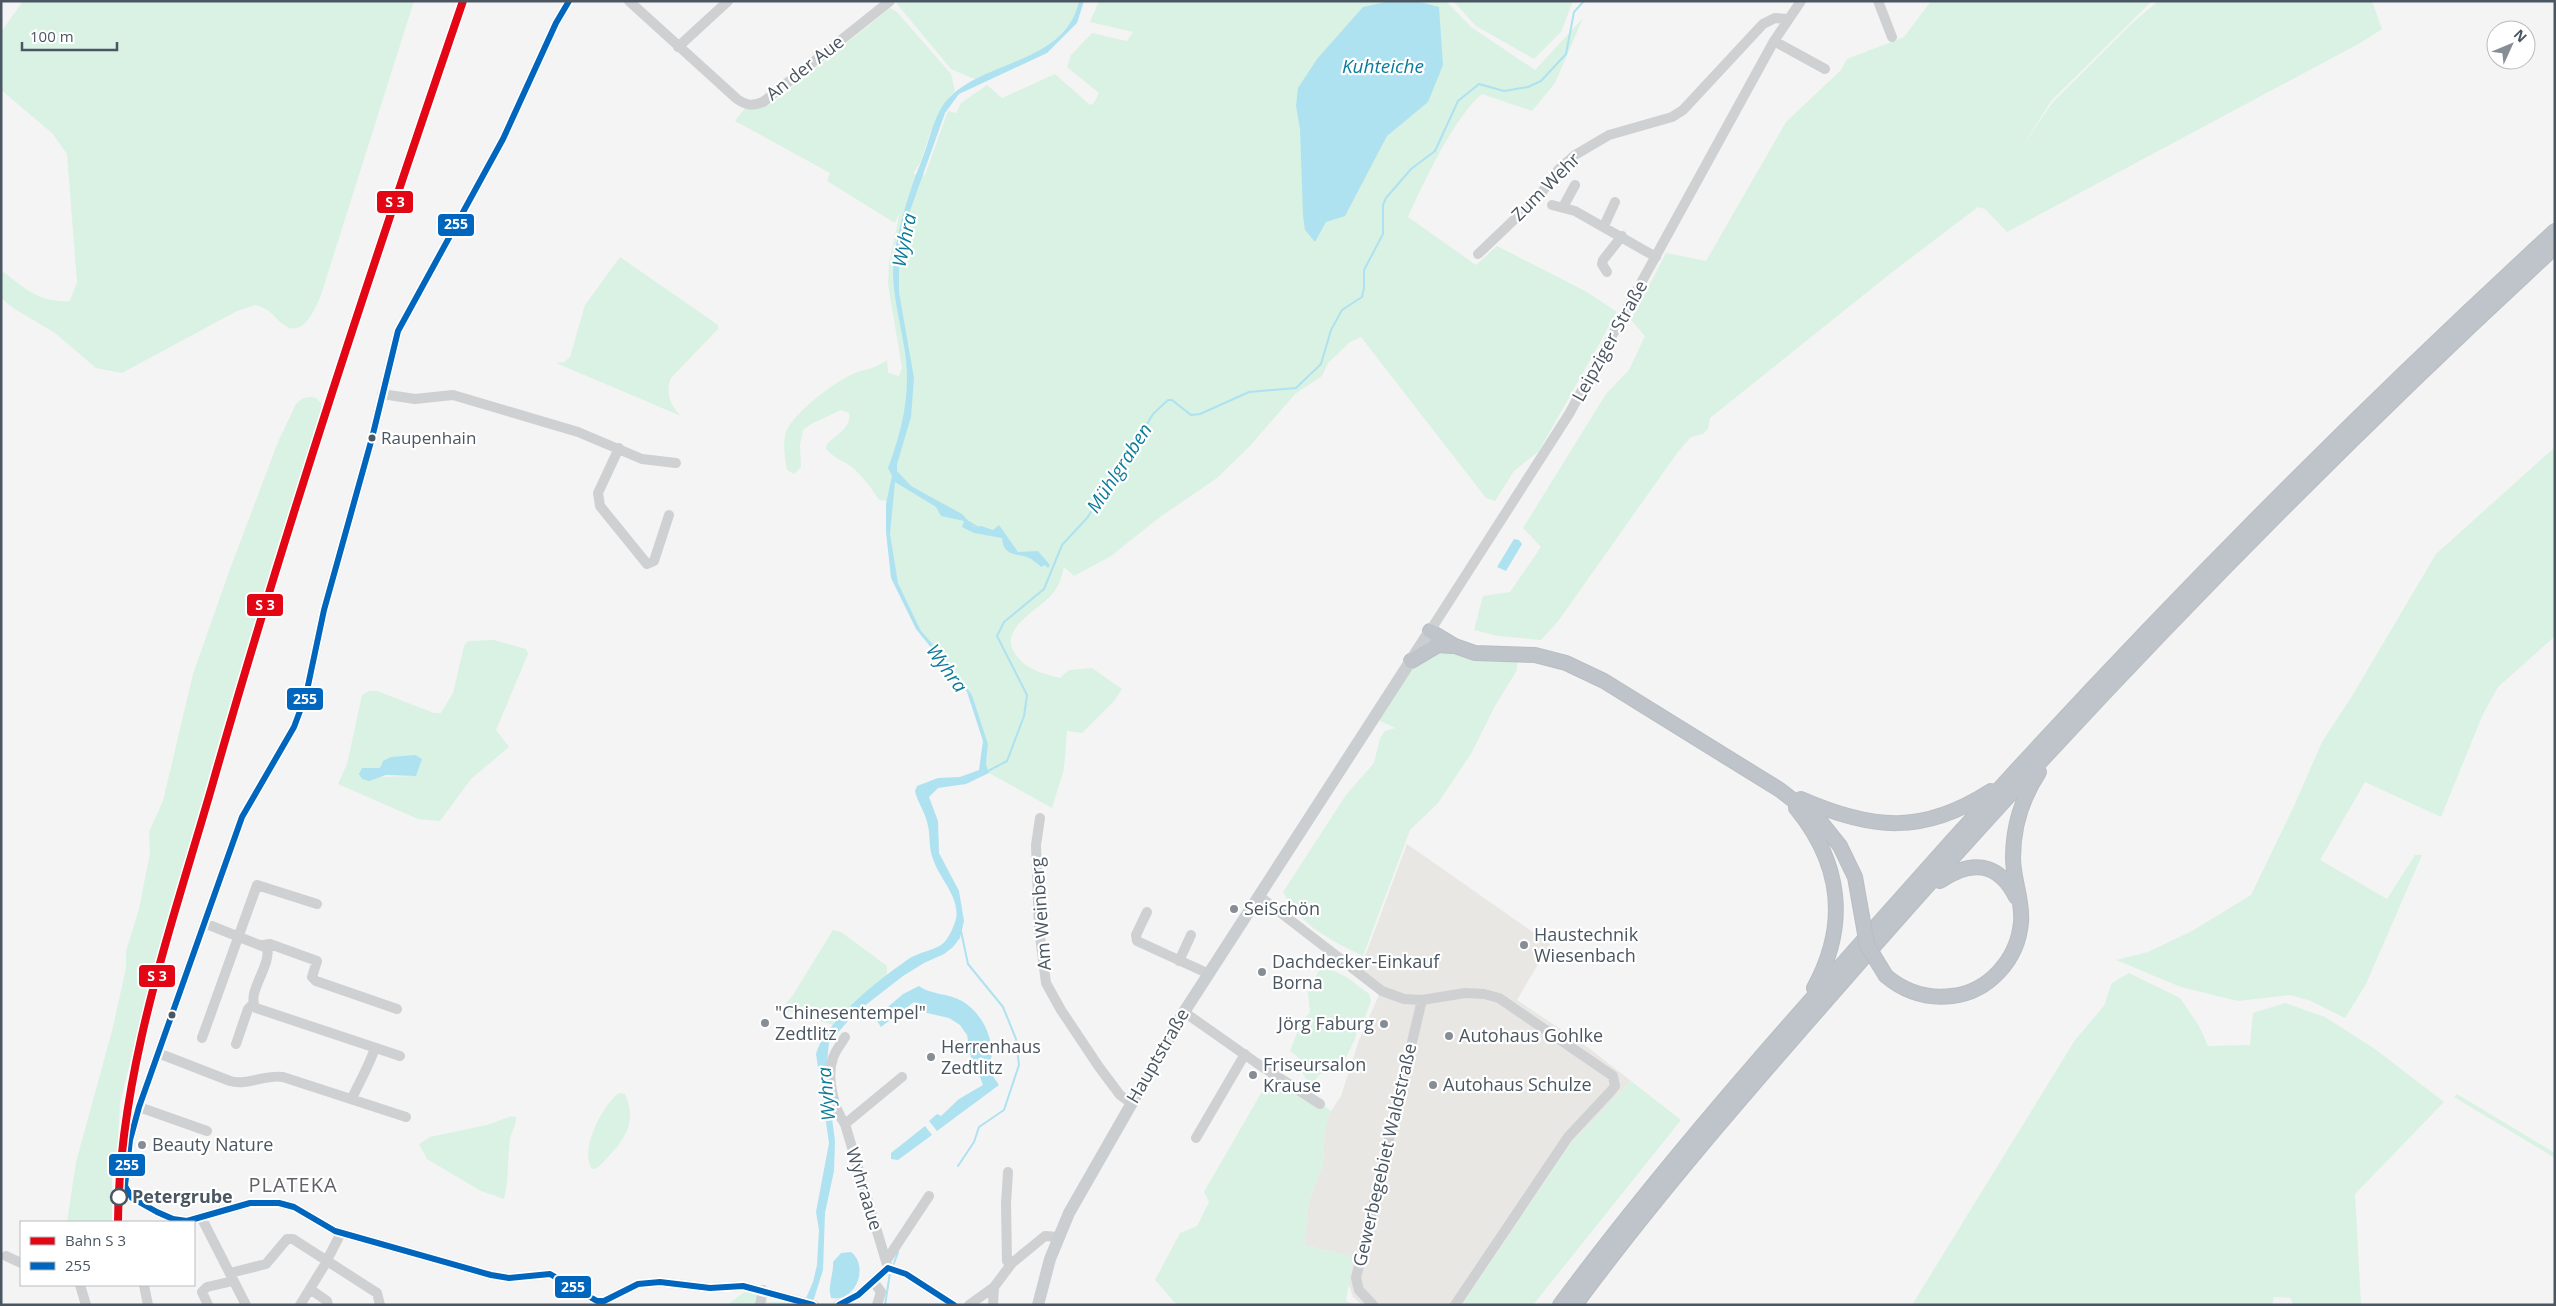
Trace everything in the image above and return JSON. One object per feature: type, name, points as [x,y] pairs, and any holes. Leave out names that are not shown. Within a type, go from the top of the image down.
[{"type":"highway","points":[[1560,1305],[1702,1128],[1802,1010],[2006,781],[2246,530],[2400,377],[2555,231]]},
{"type":"highway","points":[[1575,1305],[1739,1103],[1920,894],[2062,739],[2293,499],[2408,386],[2555,247]]},
{"type":"highway","points":[[1430,631],[1455,646],[1476,653],[1535,655],[1566,662],[1604,681],[1780,790],[1820,821],[1840,846],[1855,877],[1866,946],[1886,976],[1916,994],[1938,998],[1963,995],[1984,986],[2003,968],[2015,948],[2021,922],[2013,858],[2018,814],[2037,774],[2062,739]]},
{"type":"highway","points":[[1411,660],[1438,645],[1455,646]]},
{"type":"highway","points":[[1780,790],[1837,815],[1880,824],[1918,823],[1957,811],[2006,781]]},
{"type":"highway","points":[[1780,790],[1806,821],[1826,856],[1833,877],[1836,901],[1836,926],[1829,954],[1822,974],[1802,1010]]},
{"type":"highway","points":[[1920,894],[1956,870],[1980,866],[1994,871],[2005,880],[2020,906]]},
{"type":"main road","name":"Hauptstraße","points":[[1038,1305],[1058,1237],[1073,1205],[1131,1103],[1207,973],[1259,896],[1430,631]]},
{"type":"street","points":[[569,1],[556,23],[503,140],[398,331],[349,522],[324,610],[310,681],[298,718],[248,804],[204,923],[139,1107],[130,1140],[126,1175],[127,1193],[140,1204],[172,1221],[201,1217],[250,1203],[279,1203],[294,1207],[340,1233],[497,1276],[508,1278],[550,1274],[588,1302],[604,1301],[632,1286],[648,1282],[710,1288],[743,1286],[814,1305]]},
{"type":"street","name":"An der Aue","points":[[629,1],[737,100],[745,104],[755,105],[763,102],[890,1]]},
{"type":"street","points":[[678,47],[728,1]]},
{"type":"street","name":"Leipziger Straße","points":[[1430,631],[1569,414],[1774,42],[1801,1]]},
{"type":"street","points":[[1878,1],[1892,37]]},
{"type":"street","name":"Zum Wehr","points":[[1478,254],[1529,206],[1559,169],[1575,156],[1609,135],[1678,114],[1703,91],[1763,24],[1774,18],[1788,19]]},
{"type":"street","points":[[1774,42],[1825,69]]},
{"type":"street","points":[[1563,207],[1575,185]]},
{"type":"street","points":[[1604,226],[1615,202]]},
{"type":"street","points":[[1552,204],[1563,207],[1604,226],[1656,257]]},
{"type":"street","points":[[1608,272],[1602,264],[1603,260],[1622,236]]},
{"type":"street","points":[[382,394],[415,399],[453,395],[578,432],[642,459],[676,463]]},
{"type":"street","points":[[619,448],[598,493],[600,506],[647,564],[654,561],[669,515]]},
{"type":"street","name":"Am Weinberg","points":[[1040,818],[1036,845],[1039,929],[1046,983],[1061,1010],[1099,1067],[1120,1095],[1131,1103]]},
{"type":"street","points":[[202,1038],[237,935],[257,885],[317,904]]},
{"type":"street","points":[[1259,896],[1382,991],[1404,999],[1422,1000],[1465,994],[1484,994],[1499,998],[1607,1070],[1615,1081],[1611,1091],[1568,1137],[1455,1305]]},
{"type":"street","points":[[1147,912],[1136,935],[1137,941],[1207,973]]},
{"type":"street","points":[[204,923],[267,948],[268,957],[254,993],[253,1004],[248,1009],[236,1044]]},
{"type":"street","points":[[1179,961],[1191,935]]},
{"type":"street","points":[[263,945],[270,944],[317,962],[312,977],[316,981],[397,1009]]},
{"type":"street","name":"Gewerbegebiet Waldstraße","points":[[1373,1305],[1359,1290],[1356,1278],[1422,1000]]},
{"type":"street","points":[[253,1004],[260,1010],[400,1056]]},
{"type":"street","points":[[1184,1012],[1320,1104]]},
{"type":"street","points":[[845,1037],[833,1058],[831,1068],[838,1114],[845,1124]]},
{"type":"street","points":[[352,1098],[360,1078],[367,1069],[375,1048]]},
{"type":"street","points":[[158,1053],[236,1083],[278,1076],[352,1098],[406,1117]]},
{"type":"street","points":[[1196,1138],[1245,1054]]},
{"type":"street","name":"Wyhraaue","points":[[887,1264],[845,1124],[902,1077]]},
{"type":"street","points":[[139,1107],[208,1131]]},
{"type":"street","points":[[1008,1172],[1005,1250],[1006,1258],[1012,1263]]},
{"type":"street","points":[[838,1305],[858,1296],[873,1281],[887,1264],[929,1196]]},
{"type":"street","points":[[201,1217],[246,1305]]},
{"type":"street","points":[[300,1305],[340,1233]]},
{"type":"street","points":[[969,1305],[994,1287],[1012,1263],[1044,1236],[1058,1237]]},
{"type":"street","points":[[208,1305],[202,1292],[207,1287],[266,1264],[287,1239],[293,1239],[377,1293],[380,1305]]},
{"type":"street","points":[[6,1256],[20,1263]]},
{"type":"street","points":[[887,1264],[954,1305]]},
{"type":"street","points":[[873,1281],[881,1292],[877,1305]]},
{"type":"street","points":[[80,1286],[86,1305]]},
{"type":"street","points":[[144,1286],[148,1305]]},
{"type":"street","points":[[993,1305],[994,1287]]},
{"type":"street","points":[[310,1289],[327,1301],[328,1305]]},
{"type":"street","points":[[760,1305],[763,1290]]},
{"type":"shaded area","points":[[1407,844],[1550,944],[1517,1000],[1590,1049],[1631,1081],[1571,1143],[1462,1305],[1362,1305],[1353,1297],[1348,1282],[1353,1257],[1304,1245],[1309,1200],[1323,1164],[1325,1127],[1331,1111],[1341,1096],[1359,1040],[1379,995],[1358,966],[1367,951]]},
{"type":"green space","points":[[23,1],[414,1],[325,283],[318,303],[307,321],[300,327],[293,328],[284,325],[265,309],[255,305],[237,311],[122,373],[96,368],[55,333],[13,308],[1,298],[1,270],[32,293],[49,300],[70,301],[77,282],[67,154],[52,133],[1,90],[1,32]]},
{"type":"green space","points":[[898,1],[1079,1],[1075,14],[1059,36],[1037,52],[974,79],[951,69],[897,4]]},
{"type":"green space","points":[[1099,1],[1446,1],[1471,27],[1535,70],[1583,18],[1555,83],[1532,111],[1482,94],[1471,104],[1440,151],[1408,217],[1476,265],[1497,246],[1587,292],[1617,312],[1539,451],[1514,471],[1495,501],[1486,498],[1361,337],[1350,342],[1328,363],[1322,376],[1295,394],[1250,446],[1217,478],[1160,517],[1111,556],[1074,576],[1064,567],[1056,589],[1017,626],[1012,634],[1011,643],[1014,652],[1023,663],[1040,672],[1060,678],[1069,670],[1092,668],[1122,689],[1114,701],[1082,733],[1067,731],[1064,769],[1052,808],[989,773],[986,764],[988,744],[972,695],[948,661],[921,631],[898,583],[890,538],[891,501],[879,500],[869,485],[855,470],[826,449],[827,444],[846,427],[849,413],[841,410],[811,424],[803,430],[800,445],[801,467],[794,474],[787,470],[784,445],[788,428],[814,400],[847,377],[876,367],[887,360],[888,373],[899,376],[902,368],[888,284],[889,263],[900,212],[895,223],[827,181],[830,173],[735,121],[745,108],[772,100],[774,102],[890,8],[897,12],[951,74],[955,91],[950,96],[930,133],[921,161],[913,174],[925,175],[948,111],[956,113],[961,103],[987,85],[1002,98],[1055,74],[1090,105],[1094,103],[1099,93],[1067,67],[1071,55],[1092,33],[1127,41],[1133,32],[1090,22]]},
{"type":"green space","points":[[1453,1],[1573,1],[1561,32],[1534,59],[1476,26]]},
{"type":"green space","points":[[1931,1],[2152,1],[2051,101],[2022,147],[2052,103],[2129,26],[2158,1],[2372,1],[2382,29],[2362,42],[2007,232],[1985,209],[1978,207],[1891,273],[1710,418],[1708,429],[1703,434],[1691,437],[1677,453],[1559,620],[1541,640],[1498,636],[1474,630],[1483,596],[1510,592],[1541,547],[1523,528],[1606,394],[1629,370],[1645,336],[1631,320],[1666,253],[1706,261],[1786,122],[1841,70],[1847,59],[1904,37]]},
{"type":"green space","points":[[620,257],[718,325],[718,329],[671,378],[668,388],[670,398],[681,416],[556,363],[564,362],[570,357],[585,305]]},
{"type":"green space","points":[[303,398],[316,398],[321,403],[321,410],[214,759],[141,1018],[120,1103],[116,1177],[112,1177],[112,1221],[67,1221],[76,1162],[112,1031],[126,968],[126,951],[139,909],[150,853],[149,832],[163,801],[193,674],[278,442],[296,404]]},
{"type":"green space","points":[[2555,447],[2555,636],[2498,687],[2483,714],[2441,817],[2365,782],[2320,860],[2387,899],[2415,855],[2422,855],[2366,984],[2345,1018],[2311,1001],[2291,995],[2238,1001],[2181,987],[2116,960],[2148,952],[2192,931],[2251,895],[2294,806],[2322,742],[2352,696],[2436,554]]},
{"type":"green space","points":[[494,640],[526,649],[528,654],[496,730],[509,747],[471,779],[440,821],[418,819],[338,784],[347,764],[362,695],[369,691],[377,691],[434,713],[441,713],[453,693],[464,646],[468,641]],"holes":[[[362,768],[381,768],[416,776],[376,777]]]},
{"type":"green space","points":[[1449,650],[1474,657],[1517,660],[1517,670],[1495,706],[1472,752],[1438,803],[1410,830],[1363,956],[1328,938],[1307,922],[1289,903],[1283,892],[1346,795],[1374,763],[1380,738],[1385,731],[1395,728],[1380,721],[1380,717],[1410,671],[1430,652]]},
{"type":"green space","points":[[833,930],[841,932],[887,966],[887,977],[838,1018],[833,1025],[786,1010],[785,1005]]},
{"type":"green space","points":[[1324,966],[1348,978],[1369,994],[1371,1001],[1364,1020],[1358,1025],[1355,1039],[1340,1070],[1331,1065],[1314,1082],[1307,1081],[1298,1064],[1299,1058],[1290,1051],[1302,1020],[1310,1013],[1308,992],[1318,972]]},
{"type":"green space","points":[[2129,973],[2180,998],[2199,1026],[2208,1046],[2250,1045],[2253,1013],[2285,1003],[2325,1017],[2375,1049],[2444,1102],[2355,1194],[2361,1305],[2293,1305],[2291,1298],[2274,1297],[2272,1305],[1912,1305],[2075,1040],[2104,1006],[2112,983]]},
{"type":"green space","points":[[1271,1076],[1316,1099],[1331,1111],[1325,1127],[1323,1164],[1309,1200],[1304,1245],[1353,1257],[1346,1301],[1356,1305],[1177,1305],[1155,1280],[1180,1233],[1197,1226],[1209,1202],[1204,1192]]},
{"type":"green space","points":[[1631,1081],[1681,1120],[1533,1305],[1462,1305],[1571,1143]]},
{"type":"green space","points":[[619,1093],[625,1094],[628,1104],[630,1121],[628,1129],[614,1151],[599,1167],[592,1169],[588,1151],[590,1140],[606,1107]]},
{"type":"green space","points":[[2457,1094],[2555,1153],[2555,1158],[2454,1097]]},
{"type":"green space","points":[[511,1116],[516,1117],[516,1120],[510,1140],[504,1199],[481,1191],[427,1159],[419,1144],[430,1137],[487,1125]]},
{"type":"green space","points":[[747,1290],[761,1295],[768,1302],[785,1302],[789,1305],[727,1305]]},
{"type":"water","name":"Wyhra","points":[[1079,1],[1084,1],[1077,23],[1047,53],[959,94],[945,113],[910,211],[899,265],[899,292],[914,378],[911,417],[897,464],[897,471],[911,486],[962,514],[974,527],[981,526],[993,530],[999,525],[1018,552],[1038,551],[1050,565],[1048,568],[1045,565],[1041,567],[1031,559],[1009,552],[1003,545],[1002,538],[974,533],[962,527],[964,521],[941,516],[936,507],[895,482],[890,534],[898,583],[921,631],[948,661],[972,695],[988,744],[986,764],[989,773],[966,784],[938,788],[929,797],[938,821],[939,853],[959,891],[964,921],[960,938],[944,954],[924,963],[903,976],[854,1014],[829,1043],[826,1072],[835,1141],[834,1171],[825,1213],[823,1270],[812,1305],[803,1305],[813,1282],[817,1265],[819,1230],[816,1212],[829,1143],[816,1054],[821,1041],[830,1028],[870,988],[910,958],[941,945],[950,933],[956,919],[955,903],[933,859],[927,822],[915,791],[917,786],[938,778],[960,777],[979,770],[983,741],[967,692],[916,629],[891,578],[886,532],[886,504],[892,476],[888,468],[902,423],[907,378],[893,275],[899,233],[912,187],[934,124],[939,112],[952,95],[970,82],[1014,63],[1055,40],[1070,23]]},
{"type":"water","name":"Kuhteiche","points":[[1390,1],[1416,1],[1439,7],[1443,65],[1428,102],[1387,136],[1345,216],[1326,222],[1315,242],[1305,230],[1303,215],[1300,129],[1296,106],[1298,88],[1317,59],[1363,7]]},
{"type":"water","points":[[1514,539],[1519,540],[1522,544],[1506,571],[1497,567]]},
{"type":"water","points":[[415,755],[422,759],[416,776],[386,775],[369,781],[362,779],[359,774],[362,768],[380,768],[383,761],[391,757]]},
{"type":"water","points":[[919,986],[962,1001],[979,1017],[987,1030],[992,1053],[990,1068],[992,1075],[999,1085],[937,1131],[929,1121],[937,1114],[941,1116],[959,1099],[983,1085],[980,1077],[973,1069],[967,1035],[960,1025],[949,1018],[927,1013],[914,1002],[881,1027],[875,1018],[903,994]]},
{"type":"water","points":[[925,1126],[932,1135],[898,1160],[891,1159],[891,1153]]},
{"type":"water","points":[[851,1252],[857,1258],[859,1266],[857,1282],[853,1290],[847,1295],[840,1298],[831,1298],[833,1262],[841,1253]]},
{"type":"waterway","name":"Mühlgraben","points":[[988,771],[1007,761],[1024,716],[1027,695],[997,636],[1004,622],[1044,589],[1062,545],[1088,517],[1118,464],[1139,438],[1153,414],[1168,400],[1172,400],[1191,415],[1200,414],[1249,392],[1296,388],[1321,364],[1331,330],[1342,310],[1362,297],[1364,270],[1383,234],[1383,205],[1386,198],[1411,169],[1435,151],[1458,101],[1479,84],[1504,91],[1528,87],[1541,81],[1566,54],[1574,12],[1584,1]]},
{"type":"waterway","name":"Mühlgraben","points":[[969,522],[977,527]]},
{"type":"waterway","name":"Mühlgraben","points":[[958,1166],[974,1142],[979,1127],[1004,1110],[1019,1065],[1016,1039],[1003,1007],[968,964],[961,931]]},
{"type":"waterway","name":"Mühlgraben","points":[[893,1266],[898,1252]]},
{"type":"waterway","name":"Mühlgraben","points":[[885,1305],[890,1273]]},
{"type":"transit line","points":[[118,1221],[121,1166],[127,1111],[137,1056],[165,947],[301,490],[364,294],[463,1]]},
{"type":"transit line","name":"255","points":[[569,1],[556,23],[503,139],[398,331],[372,438],[324,610],[306,695],[294,727],[242,817],[139,1107],[130,1140],[125,1186],[132,1198],[173,1219],[187,1221],[250,1203],[279,1203],[294,1207],[335,1231],[491,1275],[509,1278],[550,1274],[597,1301],[604,1301],[638,1284],[660,1282],[710,1288],[743,1286],[813,1305]]},
{"type":"transit line","name":"255","points":[[839,1305],[858,1295],[888,1268],[906,1274],[954,1305]]},
{"type":"place","name":"Raupenhain","points":[[372,438]]},
{"type":"place","name":"SeiSchön","points":[[1234,909]]},
{"type":"place","name":"Haustechnik Wiesenbach","points":[[1524,945]]},
{"type":"place","name":"Dachdecker-Einkauf Borna","points":[[1262,972]]},
{"type":"place","name":"\"Chinesentempel\" Zedtlitz","points":[[765,1023]]},
{"type":"place","name":"Jörg Faburg","points":[[1384,1024]]},
{"type":"place","name":"Autohaus Gohlke","points":[[1449,1036]]},
{"type":"place","name":"Herrenhaus Zedtlitz","points":[[931,1057]]},
{"type":"place","name":"Friseursalon Krause","points":[[1253,1075]]},
{"type":"place","name":"Autohaus Schulze","points":[[1433,1085]]},
{"type":"place","name":"Beauty Nature","points":[[142,1145]]},
{"type":"place","name":"Petergrube","points":[[119,1197]]},
{"type":"district","name":"PLATEKA","points":[[293,1185]]}]
